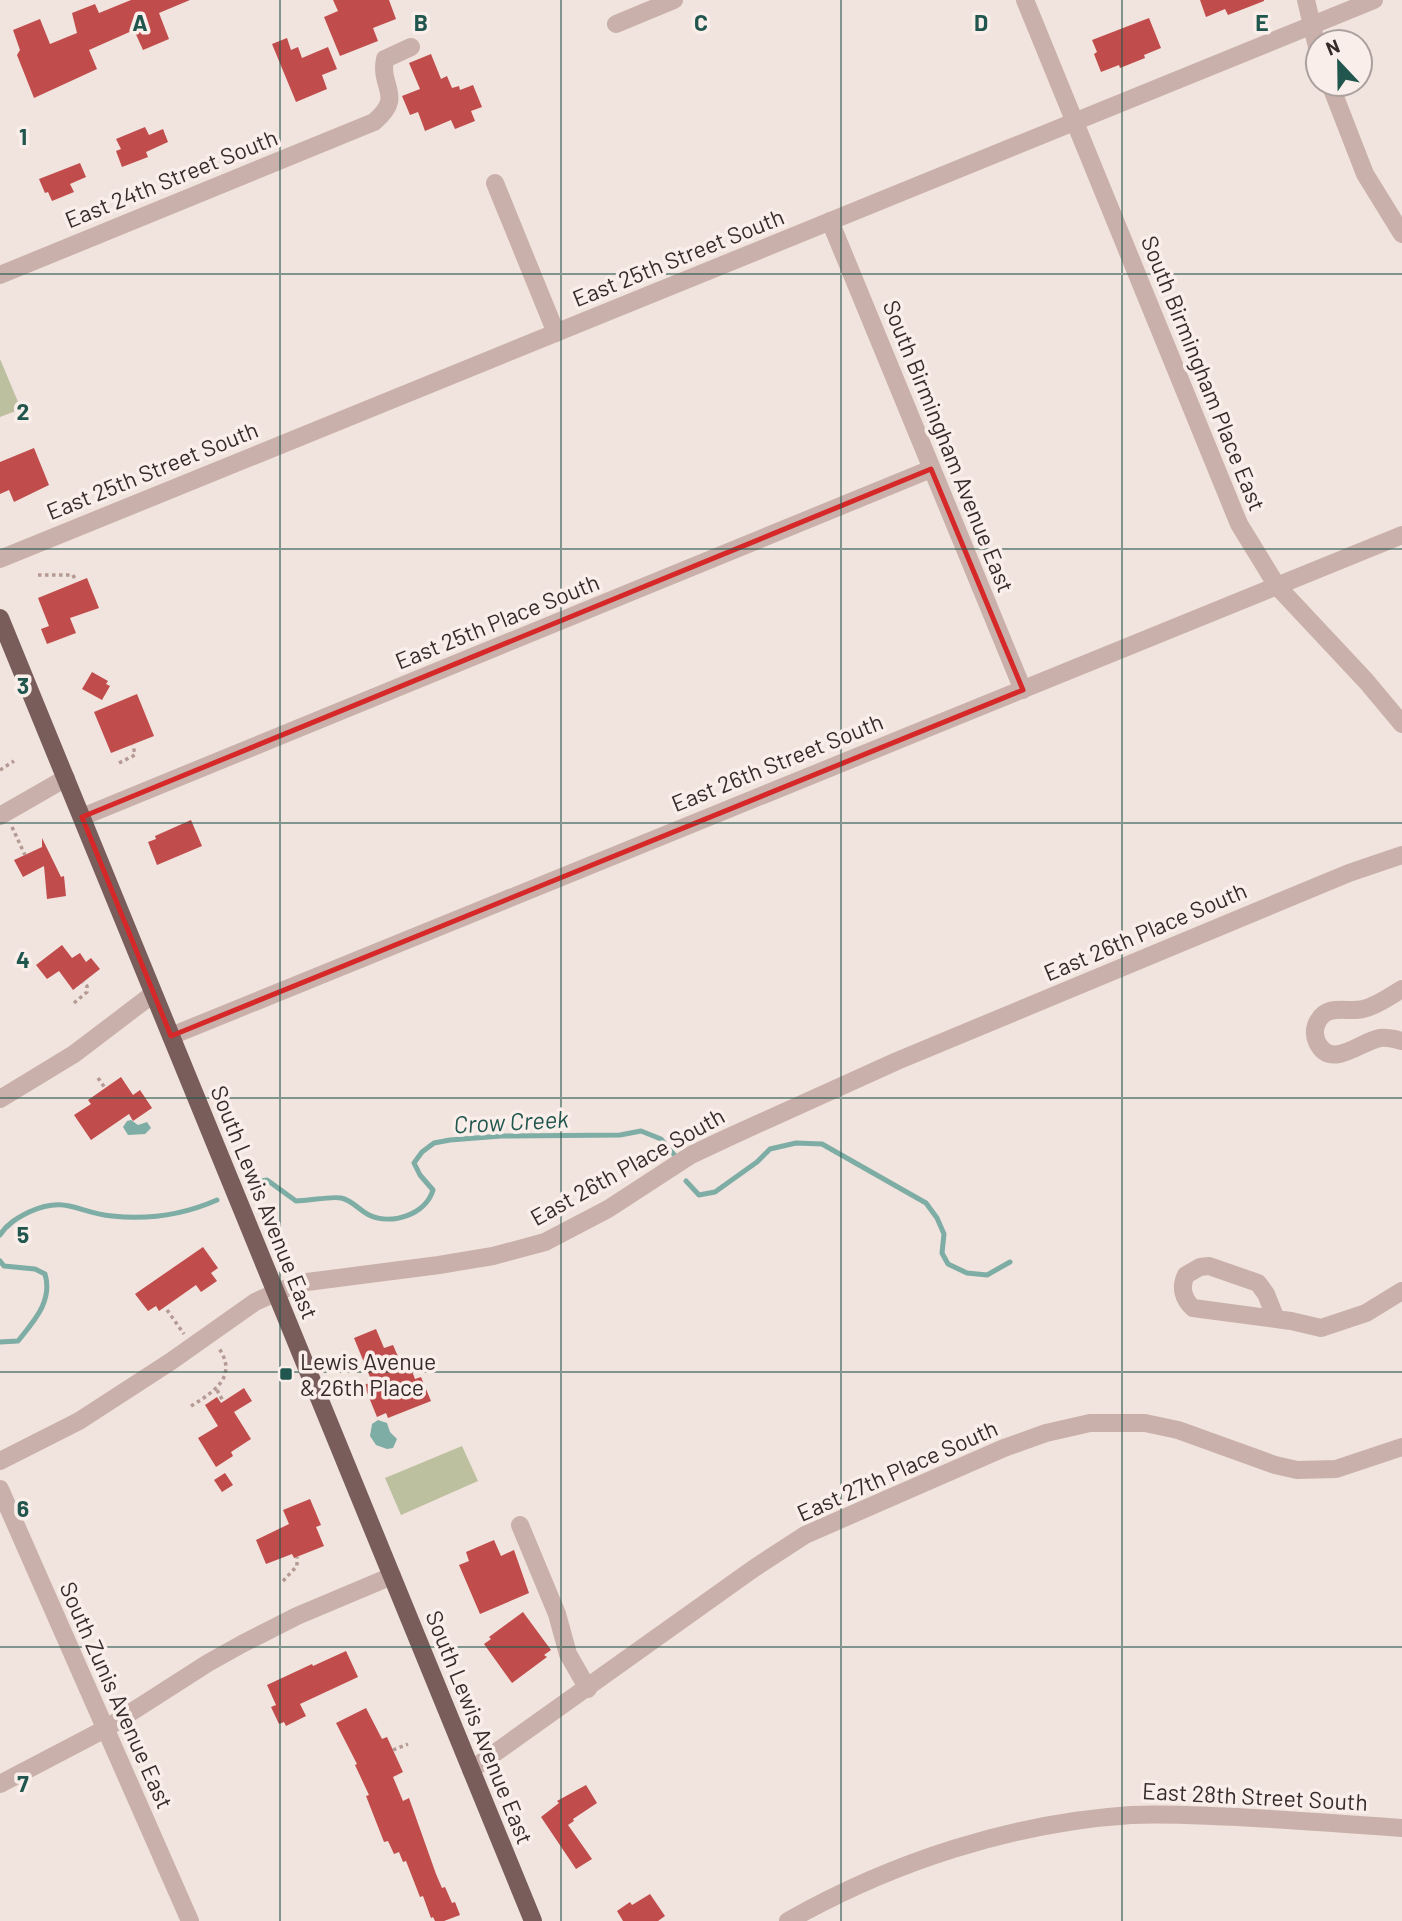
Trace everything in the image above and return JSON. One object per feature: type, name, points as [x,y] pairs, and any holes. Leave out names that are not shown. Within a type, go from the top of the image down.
[{"type":"main road","name":"South Lewis Avenue East","points":[[0,618],[533,1921]]},
{"type":"street","points":[[616,24],[674,0]]},
{"type":"street","name":"South Birmingham Place East","points":[[1025,0],[1239,524],[1277,586],[1366,681],[1402,724]]},
{"type":"street","points":[[1306,0],[1313,28]]},
{"type":"street","name":"East 25th Street South","points":[[0,559],[1374,0]]},
{"type":"street","name":"East 24th Street South","points":[[0,275],[374,122],[384,114],[390,103],[391,91],[383,69],[385,59],[411,47]]},
{"type":"street","points":[[1336,98],[1366,174],[1402,234]]},
{"type":"street","points":[[495,183],[556,333]]},
{"type":"street","name":"South Birmingham Avenue East","points":[[830,221],[1023,690]]},
{"type":"street","name":"East 25th Place South","points":[[82,817],[932,469]]},
{"type":"street","name":"East 26th Street South","points":[[171,1036],[1402,535]]},
{"type":"street","points":[[3,814],[66,778]]},
{"type":"street","name":"East 26th Place South","points":[[0,1461],[79,1421],[193,1347],[255,1302],[275,1293],[299,1283],[466,1260],[545,1242],[608,1209],[691,1155],[897,1061],[1349,873],[1402,855]]},
{"type":"street","points":[[1402,989],[1390,998],[1362,1010],[1338,1009],[1321,1016],[1315,1036],[1319,1046],[1334,1054],[1347,1053],[1379,1038],[1402,1041]]},
{"type":"street","points":[[0,1099],[74,1054],[153,994]]},
{"type":"street","points":[[1276,1319],[1266,1294],[1258,1283],[1209,1266],[1200,1267],[1186,1275],[1183,1292],[1193,1308],[1308,1326],[1329,1327],[1366,1313],[1402,1291]]},
{"type":"street","name":"East 27th Place South","points":[[471,1770],[588,1689],[752,1569],[805,1535],[1004,1448],[1066,1427],[1090,1423],[1145,1423],[1178,1430],[1275,1465],[1297,1470],[1336,1469],[1402,1447]]},
{"type":"street","name":"South Zunis Avenue East","points":[[0,1489],[190,1921]]},
{"type":"street","points":[[520,1525],[557,1614],[568,1654],[588,1689]]},
{"type":"street","points":[[0,1784],[105,1729],[242,1644],[298,1616],[392,1576]]},
{"type":"street","name":"East 28th Street South","points":[[788,1921],[858,1884],[902,1867],[983,1840],[1048,1826],[1130,1815],[1180,1814],[1402,1828]]},
{"type":"path","points":[[38,575],[73,575],[75,579]]},
{"type":"path","points":[[119,763],[135,755],[132,745]]},
{"type":"path","points":[[0,770],[15,761]]},
{"type":"path","points":[[3,814],[25,855]]},
{"type":"path","points":[[74,1003],[87,992],[87,986],[83,982]]},
{"type":"path","points":[[98,1078],[105,1088]]},
{"type":"path","points":[[166,1310],[193,1347]]},
{"type":"path","points":[[191,1406],[217,1390],[226,1372],[221,1350]]},
{"type":"path","points":[[217,1390],[223,1401]]},
{"type":"path","points":[[283,1581],[298,1566],[297,1557]]},
{"type":"path","points":[[393,1751],[408,1744]]},
{"type":"highlighted area","points":[[931,469],[1023,690],[171,1036],[82,817]]},
{"type":"green space","points":[[0,359],[21,409],[0,417]]},
{"type":"green space","points":[[462,1446],[478,1481],[401,1515],[385,1478]]},
{"type":"water","points":[[131,1120],[138,1125],[147,1122],[151,1128],[145,1134],[128,1135],[123,1127]]},
{"type":"water","points":[[378,1420],[387,1423],[390,1432],[397,1439],[393,1448],[376,1445],[370,1436],[372,1424]]},
{"type":"building","points":[[131,0],[190,0],[159,13],[169,39],[143,50],[134,30],[89,50],[97,69],[34,98],[17,55],[20,50],[13,30],[40,19],[50,44],[77,33],[72,13],[95,4],[99,13]]},
{"type":"building","points":[[333,0],[389,0],[396,19],[373,28],[378,41],[340,56],[324,17],[338,11]]},
{"type":"building","points":[[1200,0],[1264,1],[1228,15],[1225,9],[1206,17]]},
{"type":"building","points":[[1149,18],[1161,48],[1120,68],[1119,65],[1101,72],[1092,40]]},
{"type":"building","points":[[287,38],[291,50],[298,47],[302,58],[328,47],[337,69],[322,75],[327,89],[296,102],[272,44]]},
{"type":"building","points":[[431,54],[441,79],[447,76],[452,88],[459,86],[460,90],[473,85],[482,107],[471,111],[475,121],[455,129],[451,120],[425,131],[418,112],[410,115],[402,96],[420,89],[409,63]]},
{"type":"building","points":[[145,127],[149,135],[163,129],[168,142],[146,152],[148,157],[122,167],[116,151],[121,149],[116,139]]},
{"type":"building","points":[[80,163],[86,177],[70,184],[74,192],[52,201],[39,179]]},
{"type":"building","points":[[34,448],[49,485],[14,502],[9,490],[0,494],[0,462]]},
{"type":"building","points":[[87,578],[99,608],[70,618],[76,633],[47,644],[41,629],[49,626],[38,598]]},
{"type":"building","points":[[92,672],[108,681],[106,684],[110,686],[102,700],[82,689]]},
{"type":"building","points":[[137,694],[154,736],[111,753],[94,712]]},
{"type":"building","points":[[191,820],[202,846],[157,865],[148,842],[156,839],[155,836]]},
{"type":"building","points":[[42,838],[61,877],[64,876],[66,896],[47,899],[44,866],[23,877],[14,860],[42,847]]},
{"type":"building","points":[[62,945],[72,958],[80,953],[86,962],[91,958],[100,969],[73,990],[59,971],[47,979],[36,965]]},
{"type":"building","points":[[121,1077],[133,1095],[140,1090],[152,1108],[133,1121],[129,1114],[91,1140],[74,1115],[91,1104],[88,1100]]},
{"type":"building","points":[[203,1247],[218,1268],[211,1273],[217,1281],[201,1292],[196,1285],[159,1311],[156,1306],[148,1311],[135,1294]]},
{"type":"building","points":[[376,1329],[384,1348],[393,1345],[403,1368],[410,1366],[415,1379],[421,1377],[431,1401],[388,1418],[386,1413],[377,1417],[364,1385],[372,1382],[354,1338]]},
{"type":"building","points":[[244,1388],[252,1401],[234,1412],[251,1439],[231,1452],[233,1456],[216,1467],[198,1438],[218,1426],[205,1405],[217,1397],[221,1403]]},
{"type":"building","points":[[225,1473],[233,1485],[222,1492],[214,1480]]},
{"type":"building","points":[[310,1499],[321,1525],[316,1527],[324,1546],[294,1558],[292,1554],[266,1564],[256,1540],[289,1524],[283,1510]]},
{"type":"building","points":[[494,1540],[501,1556],[514,1550],[529,1593],[480,1614],[459,1565],[469,1561],[466,1552]]},
{"type":"building","points":[[523,1612],[551,1650],[544,1655],[547,1657],[512,1683],[484,1644],[491,1639],[489,1637]]},
{"type":"building","points":[[346,1651],[358,1677],[300,1704],[306,1716],[286,1726],[284,1722],[279,1724],[271,1707],[276,1705],[267,1685]]},
{"type":"building","points":[[366,1708],[382,1739],[387,1737],[403,1772],[393,1777],[403,1801],[409,1798],[442,1888],[445,1887],[452,1903],[455,1902],[460,1915],[444,1921],[431,1918],[406,1861],[403,1862],[399,1852],[394,1854],[388,1841],[384,1842],[366,1796],[369,1795],[355,1765],[357,1764],[336,1723]]},
{"type":"building","points":[[586,1785],[597,1803],[568,1825],[592,1859],[576,1869],[541,1817],[559,1803],[557,1801]]},
{"type":"building","points":[[650,1894],[665,1916],[658,1921],[623,1921],[617,1911]]},
{"type":"waterway","name":"Crow Creek","points":[[255,1182],[267,1180],[296,1201],[345,1199],[369,1215],[388,1219],[407,1216],[423,1206],[429,1198],[433,1190],[414,1163],[422,1152],[434,1143],[501,1136],[620,1135],[641,1131],[661,1139],[677,1158]]},
{"type":"waterway","name":"Crow Creek","points":[[686,1181],[699,1195],[715,1192],[757,1162],[770,1149],[796,1143],[822,1144],[926,1203],[944,1234],[942,1253],[948,1264],[967,1273],[987,1275],[1010,1262]]},
{"type":"waterway","name":"Crow Creek","points":[[0,1235],[9,1224],[20,1217],[53,1205],[72,1206],[112,1216],[139,1217],[179,1213],[217,1200]]},
{"type":"waterway","name":"Crow Creek","points":[[0,1261],[4,1266],[35,1269],[45,1274],[47,1284],[44,1302],[36,1318],[18,1341],[0,1342]]},
{"type":"place","name":"Lewis Avenue & 26th Place","points":[[286,1374]]}]
